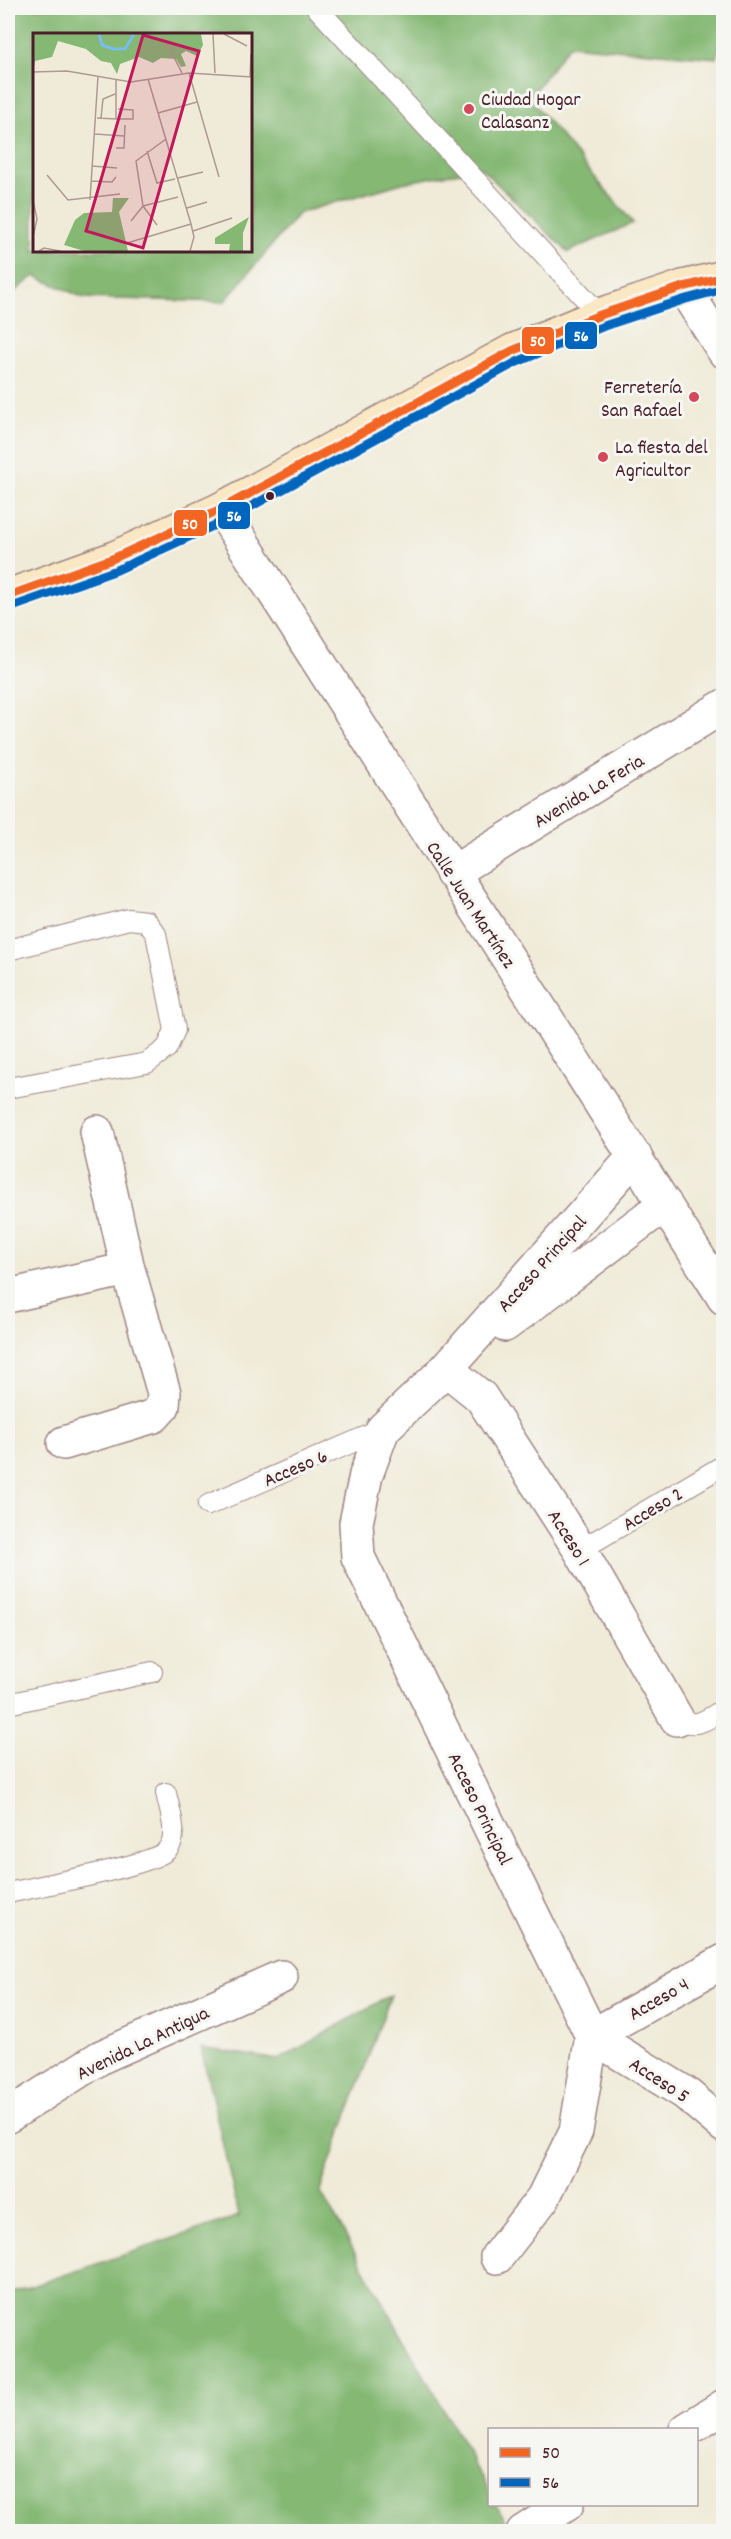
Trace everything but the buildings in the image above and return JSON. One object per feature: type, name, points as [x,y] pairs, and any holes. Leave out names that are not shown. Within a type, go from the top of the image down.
[{"type":"main road","points":[[8,596],[19,594],[112,559],[221,509],[512,351],[600,315],[683,287],[723,277]]},
{"type":"street","points":[[683,287],[723,351]]},
{"type":"street","name":"Calle Juan Martínez","points":[[221,509],[635,1156],[723,1298]]},
{"type":"street","name":"Avenida La Feria","points":[[452,873],[723,706]]},
{"type":"street","points":[[64,1443],[154,1416],[163,1406],[164,1393],[128,1269],[97,1132]]},
{"type":"street","name":"Acceso Principal","points":[[592,2036],[358,1557],[356,1523],[366,1475],[383,1429],[446,1369],[635,1156]]},
{"type":"street","name":"Acceso Principal","points":[[446,1369],[665,1204]]},
{"type":"street","points":[[8,1296],[128,1269]]},
{"type":"street","name":"Acceso 1","points":[[446,1369],[481,1397],[580,1550],[677,1719]]},
{"type":"street","name":"Acceso 4","points":[[592,2036],[723,1961]]},
{"type":"street","name":"Avenida La Antigua","points":[[8,2116],[101,2057],[281,1977]]},
{"type":"street","points":[[497,2257],[543,2198],[576,2131],[592,2036]]},
{"type":"street","name":"Acceso 5","points":[[592,2036],[685,2093],[723,2126]]},
{"type":"street","points":[[689,2428],[723,2406]]},
{"type":"street","points":[[523,2532],[565,2506]]},
{"type":"lane","points":[[317,8],[600,315]]},
{"type":"lane","points":[[8,950],[129,919],[146,921],[156,934],[175,1030],[167,1048],[147,1063],[8,1088]]},
{"type":"lane","name":"Acceso 6","points":[[208,1505],[383,1429]]},
{"type":"lane","name":"Acceso 2","points":[[580,1550],[723,1465]]},
{"type":"lane","points":[[8,1704],[152,1672]]},
{"type":"lane","points":[[677,1719],[689,1725],[704,1722],[723,1709]]},
{"type":"lane","points":[[8,1893],[144,1862],[167,1851],[174,1836],[166,1793]]},
{"type":"green space","name":"Ciudad Hogar Calasanz","points":[[8,8],[723,8],[723,35],[716,58],[569,45],[529,98],[633,223],[568,252],[481,168],[402,183],[299,213],[224,302],[84,298],[35,276],[8,296]]},
{"type":"green space","points":[[391,1995],[320,2190],[488,2489],[488,2506],[498,2506],[511,2531],[8,2531],[8,2294],[239,2216],[201,2048],[279,2060]]},
{"type":"transit line","name":"50","points":[[8,596],[112,559],[221,509],[512,351],[600,315],[683,287],[724,277]]},
{"type":"transit line","name":"56","points":[[12,607],[117,570],[226,520],[517,362],[604,326],[724,289]]},
{"type":"place","name":"Ciudad Hogar Calasanz","points":[[469,109]]},
{"type":"place","name":"Ferretería San Rafael","points":[[694,397]]},
{"type":"place","name":"La fiesta del Agricultor","points":[[603,457]]}]
